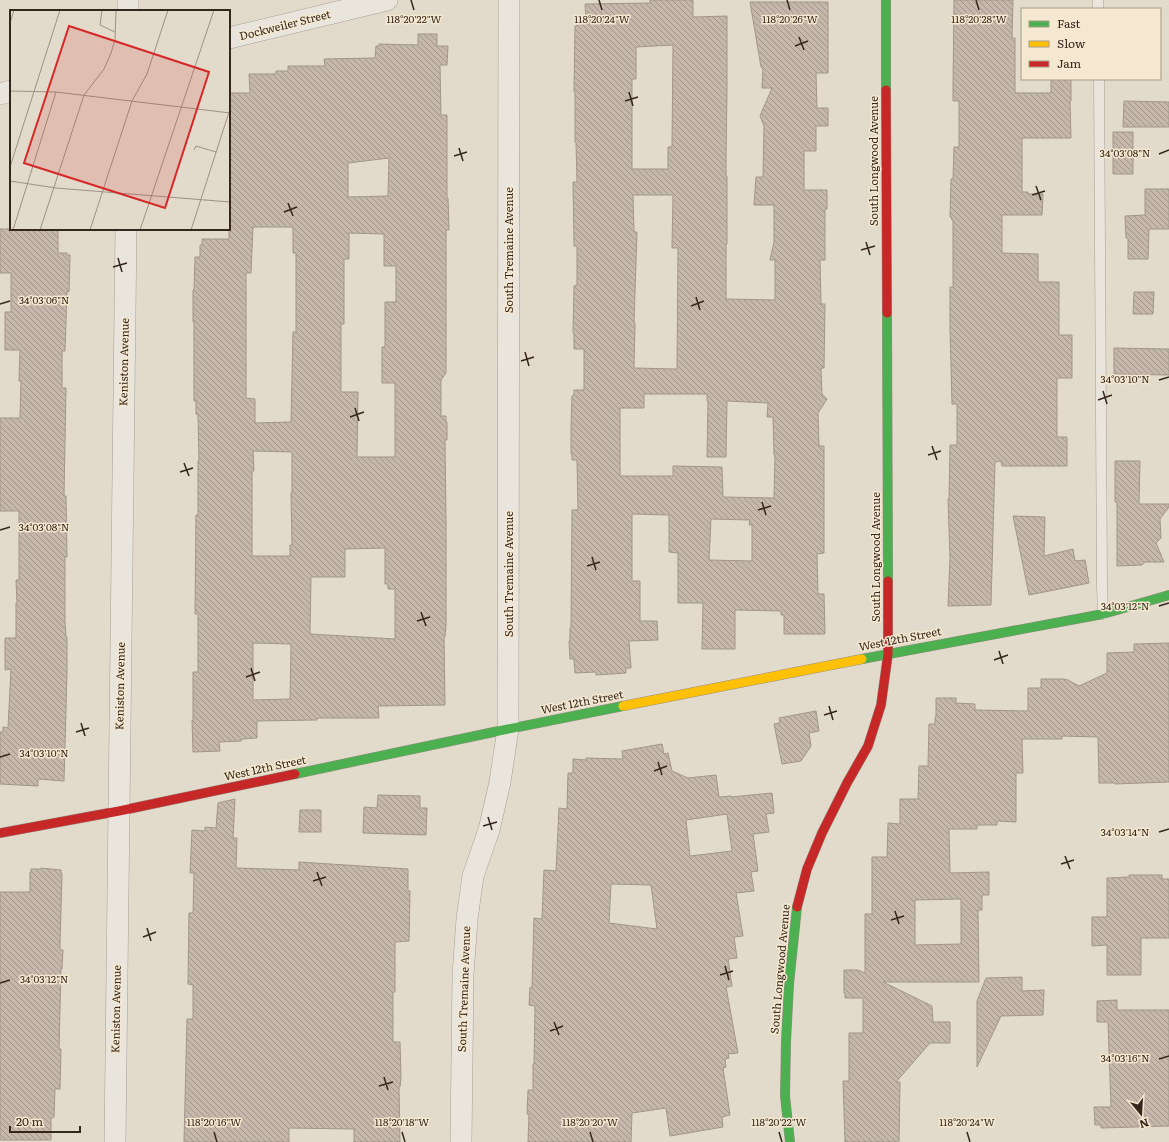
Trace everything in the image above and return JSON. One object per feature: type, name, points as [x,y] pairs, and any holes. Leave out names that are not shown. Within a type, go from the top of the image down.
[{"type":"street","name":"Dockweiler Street","points":[[230,38],[387,0]]},
{"type":"street","name":"South Tremaine Avenue","points":[[461,1142],[463,975],[467,918],[473,876],[489,830],[500,782],[508,729],[509,0]]},
{"type":"street","name":"South Longwood Avenue","points":[[790,1142],[785,1096],[786,1042],[789,984],[797,904],[807,869],[822,834],[847,782],[868,746],[881,705],[888,654],[886,0]]},
{"type":"street","points":[[0,94],[10,91]]},
{"type":"street","name":"Keniston Avenue","points":[[115,1142],[126,230]]},
{"type":"street","name":"West 12th Street","points":[[0,833],[119,811],[508,729],[888,654],[1103,614],[1169,595]]},
{"type":"lane","points":[[1099,80],[1103,614]]},
{"type":"building","points":[[650,0],[693,0],[693,17],[727,16],[726,299],[775,300],[775,260],[770,260],[774,242],[774,205],[754,205],[756,177],[763,177],[764,126],[760,116],[772,88],[762,88],[763,69],[761,67],[750,2],[828,2],[828,73],[816,73],[817,108],[828,108],[828,126],[816,126],[816,151],[804,151],[804,190],[827,190],[827,209],[825,209],[825,260],[820,260],[821,304],[825,304],[824,368],[821,368],[822,394],[827,399],[818,413],[819,446],[824,446],[824,553],[817,554],[818,594],[824,594],[825,634],[784,634],[784,615],[781,615],[781,611],[735,610],[735,649],[702,649],[703,603],[678,603],[678,553],[669,552],[669,515],[632,514],[632,581],[640,581],[640,621],[657,621],[658,640],[629,641],[631,668],[626,668],[626,673],[596,675],[596,672],[575,673],[574,659],[570,659],[569,641],[571,628],[572,510],[578,510],[577,460],[572,460],[571,426],[572,396],[574,395],[574,390],[584,390],[584,349],[574,349],[573,333],[574,286],[577,285],[577,246],[574,246],[573,182],[577,182],[574,92],[575,26],[578,25],[578,20],[586,20],[585,4],[650,3]],"holes":[[[673,45],[672,147],[668,147],[668,169],[632,169],[632,79],[636,79],[636,47]],[[633,195],[673,195],[672,248],[678,248],[677,369],[634,368],[637,232],[634,232]],[[644,394],[707,394],[707,457],[726,457],[727,401],[768,403],[767,417],[773,417],[775,455],[774,498],[723,497],[722,467],[673,466],[673,476],[620,476],[620,408],[644,408]],[[711,519],[750,520],[749,525],[752,525],[752,561],[709,560]]]},
{"type":"building","points":[[954,0],[1013,0],[1012,38],[1015,38],[1015,93],[1051,93],[1051,80],[1071,80],[1071,138],[1022,138],[1022,192],[1028,192],[1028,194],[1043,194],[1042,215],[1002,215],[1002,253],[1038,254],[1038,282],[1059,282],[1059,335],[1072,335],[1072,378],[1057,378],[1057,437],[1067,437],[1067,466],[1002,466],[1001,461],[995,462],[991,605],[948,606],[950,558],[948,499],[950,445],[957,445],[957,404],[952,404],[950,287],[953,287],[953,220],[951,219],[952,217],[950,217],[954,147],[959,147],[959,101],[953,101]]},
{"type":"building","points":[[418,34],[437,34],[437,46],[448,46],[447,65],[440,65],[441,115],[447,115],[447,198],[449,230],[446,230],[446,373],[441,380],[441,416],[446,416],[447,422],[447,440],[445,440],[445,705],[378,706],[379,718],[317,718],[317,720],[257,721],[257,738],[243,739],[241,741],[219,742],[220,751],[193,752],[193,672],[198,672],[198,614],[195,614],[196,515],[198,515],[199,461],[198,414],[196,414],[196,401],[194,401],[193,290],[195,257],[200,257],[200,245],[202,245],[202,239],[229,239],[230,94],[250,93],[249,74],[276,74],[276,71],[288,71],[288,66],[325,66],[324,59],[375,58],[376,46],[379,46],[379,44],[418,45]],"holes":[[[389,158],[388,196],[348,197],[348,163]],[[253,227],[293,227],[293,253],[296,253],[296,332],[293,332],[291,422],[255,423],[255,399],[246,398],[246,273],[251,273]],[[349,233],[384,234],[384,266],[396,266],[396,302],[385,302],[385,347],[382,347],[382,383],[395,383],[395,457],[357,457],[358,392],[341,392],[341,324],[344,324],[344,259],[349,259]],[[253,451],[292,452],[292,545],[290,545],[290,556],[252,556]],[[385,548],[385,584],[388,584],[388,589],[395,589],[395,639],[310,634],[311,577],[345,577],[345,549]],[[253,643],[291,644],[290,699],[253,700]]]},
{"type":"building","points":[[1124,101],[1169,102],[1169,127],[1123,127]]},
{"type":"building","points":[[1113,132],[1133,132],[1133,174],[1113,174]]},
{"type":"building","points":[[1145,189],[1169,189],[1169,229],[1149,229],[1148,259],[1128,259],[1128,238],[1126,238],[1125,216],[1145,215]]},
{"type":"building","points":[[0,229],[58,230],[58,253],[67,253],[67,255],[70,255],[65,351],[62,351],[62,388],[66,388],[64,496],[66,496],[67,557],[65,557],[67,672],[64,781],[38,779],[38,786],[0,784],[0,732],[3,732],[3,727],[8,728],[11,669],[5,670],[5,638],[16,638],[16,580],[19,580],[19,511],[0,511],[0,418],[20,418],[21,381],[19,381],[20,350],[5,350],[5,312],[11,312],[11,273],[0,273]]},
{"type":"building","points":[[1134,292],[1154,292],[1153,314],[1133,314]]},
{"type":"building","points":[[1114,348],[1169,349],[1169,375],[1114,374]]},
{"type":"building","points":[[1115,461],[1140,461],[1139,504],[1169,504],[1169,507],[1160,519],[1161,538],[1156,543],[1164,562],[1145,562],[1142,565],[1117,566],[1117,502],[1115,502]]},
{"type":"building","points":[[1013,516],[1045,517],[1044,556],[1073,549],[1075,561],[1085,560],[1089,583],[1029,595]]},
{"type":"building","points":[[1169,643],[1169,782],[1115,784],[1099,783],[1098,737],[1062,736],[1062,739],[1022,739],[1023,773],[1016,773],[1016,822],[997,821],[997,825],[977,825],[977,829],[949,829],[950,873],[989,872],[989,895],[982,895],[982,910],[978,910],[979,982],[883,982],[932,1006],[933,1022],[950,1022],[950,1043],[930,1043],[896,1082],[900,1082],[899,1142],[845,1142],[843,1081],[849,1081],[849,1033],[863,1033],[863,998],[845,998],[844,970],[858,970],[865,973],[865,914],[872,914],[872,857],[887,857],[888,823],[900,824],[900,799],[918,799],[919,766],[928,766],[929,724],[935,724],[936,698],[956,698],[956,703],[975,704],[975,710],[1028,711],[1028,688],[1041,688],[1041,679],[1063,679],[1079,686],[1107,673],[1107,653],[1134,652],[1134,644]],"holes":[[[961,899],[961,944],[915,945],[915,900]]]},
{"type":"building","points":[[816,711],[819,731],[809,733],[811,746],[801,761],[782,764],[774,724],[780,723],[779,718]]},
{"type":"building","points":[[662,744],[664,754],[668,753],[672,771],[688,778],[716,775],[719,797],[772,793],[774,813],[766,814],[769,832],[753,834],[758,871],[751,872],[754,891],[736,893],[743,936],[734,937],[737,958],[728,959],[732,986],[726,987],[738,1053],[728,1054],[729,1058],[725,1059],[726,1067],[723,1068],[730,1115],[722,1117],[723,1127],[670,1136],[666,1108],[632,1113],[631,1142],[528,1142],[528,1090],[533,1090],[534,1064],[535,1006],[529,1005],[530,987],[532,988],[534,918],[542,919],[544,870],[556,871],[559,808],[567,809],[568,773],[573,773],[573,759],[623,759],[622,751]],"holes":[[[727,814],[732,851],[690,856],[686,820]],[[611,884],[651,885],[657,929],[609,923]]]},
{"type":"building","points":[[378,795],[420,796],[420,808],[427,808],[426,835],[363,833],[364,807],[377,808]]},
{"type":"building","points":[[235,799],[233,838],[237,838],[236,868],[299,870],[299,862],[408,869],[408,891],[410,891],[409,941],[395,942],[395,992],[393,992],[393,1042],[400,1042],[400,1142],[354,1142],[354,1129],[289,1128],[289,1142],[184,1142],[187,1019],[193,1019],[193,985],[188,984],[189,913],[193,913],[194,873],[190,873],[192,830],[205,831],[205,827],[216,828],[218,803]]},
{"type":"building","points":[[300,810],[321,810],[321,832],[299,832]]},
{"type":"building","points":[[41,868],[61,870],[62,873],[60,950],[63,950],[61,969],[59,1049],[61,1049],[60,1089],[55,1089],[54,1117],[51,1118],[51,1140],[0,1140],[0,892],[30,892],[31,869]]},
{"type":"building","points":[[1129,875],[1162,875],[1162,879],[1169,879],[1169,938],[1141,938],[1141,975],[1107,975],[1107,945],[1092,946],[1092,917],[1107,917],[1107,878],[1129,877]]},
{"type":"building","points":[[1022,977],[1022,991],[1044,990],[1043,1015],[1001,1016],[977,1067],[977,1001],[986,978]]},
{"type":"building","points":[[1117,1000],[1117,1010],[1169,1010],[1169,1126],[1101,1128],[1101,1125],[1095,1125],[1094,1107],[1111,1107],[1108,1022],[1097,1022],[1097,1001]]},
{"type":"traffic: fast","points":[[886,0],[886,90]]},
{"type":"traffic: fast","points":[[887,313],[888,581]]},
{"type":"traffic: fast","points":[[862,659],[1103,614],[1169,595]]},
{"type":"traffic: fast","points":[[295,774],[623,706]]},
{"type":"traffic: fast","points":[[790,1142],[785,1096],[786,1042],[789,984],[797,907]]},
{"type":"traffic: slow","points":[[623,706],[862,659]]},
{"type":"traffic: jam","points":[[886,90],[887,313]]},
{"type":"traffic: jam","points":[[797,907],[807,869],[822,833],[847,783],[868,746],[881,705],[888,654],[888,581]]},
{"type":"traffic: jam","points":[[0,833],[119,811],[295,774]]}]
